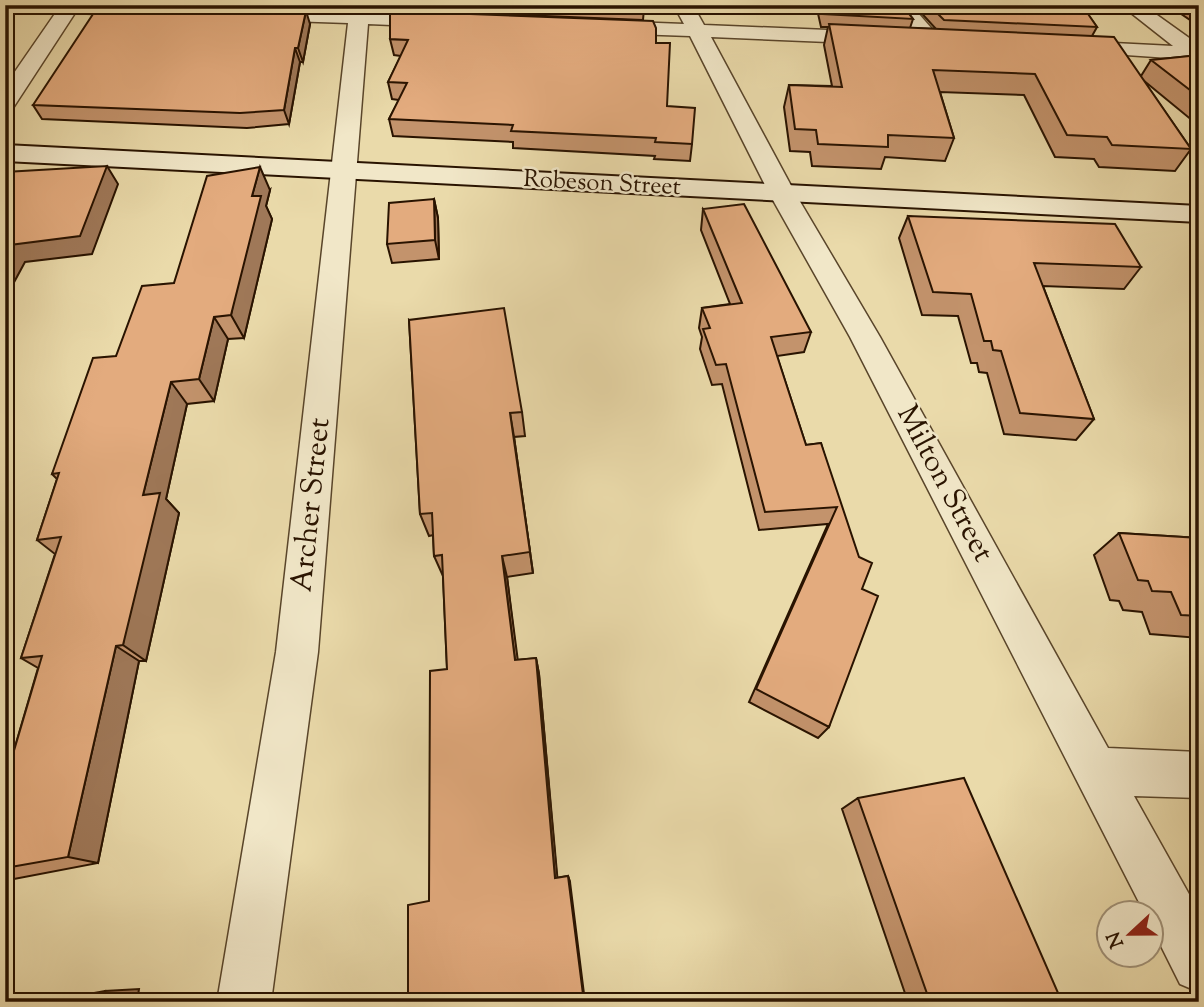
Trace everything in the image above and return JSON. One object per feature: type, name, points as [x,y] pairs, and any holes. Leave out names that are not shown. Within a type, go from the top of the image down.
[{"type":"main road","name":"Robeson Street","points":[[5,153],[1199,214]]},
{"type":"street","points":[[588,26],[690,18],[939,41],[900,5]]},
{"type":"street","points":[[1130,5],[1198,53]]},
{"type":"street","points":[[5,103],[70,6],[165,11]]},
{"type":"street","points":[[233,13],[359,12],[453,21]]},
{"type":"street","name":"Archer Street","points":[[244,1002],[297,652],[359,12]]},
{"type":"street","name":"Milton Street","points":[[690,18],[782,193],[865,337],[1199,965]]},
{"type":"street","points":[[1057,46],[1198,53]]},
{"type":"street","points":[[1097,771],[1199,775]]},
{"type":"building","points":[[99,5],[306,11],[298,48],[295,48],[284,110],[240,113],[33,105]]},
{"type":"building","points":[[544,5],[642,5],[644,9]]},
{"type":"building","points":[[822,5],[902,5],[913,19],[823,14]]},
{"type":"building","points":[[929,5],[1086,5],[1084,8],[1097,27],[944,20]]},
{"type":"building","points":[[390,11],[653,21],[656,43],[670,43],[667,106],[695,108],[692,144],[655,142],[656,138],[511,131],[513,125],[389,119],[407,83],[388,82],[408,40],[390,39]]},
{"type":"building","points":[[829,24],[1114,37],[1191,149],[1112,145],[1107,137],[1067,135],[1035,74],[933,70],[954,138],[888,135],[888,147],[818,144],[816,130],[795,129],[789,85],[842,87]]},
{"type":"building","points":[[1199,55],[1199,97],[1151,60]]},
{"type":"building","points":[[107,166],[80,236],[10,245],[5,254],[5,172]]},
{"type":"building","points":[[260,167],[252,196],[261,196],[231,315],[214,317],[199,379],[171,382],[143,495],[160,493],[123,645],[116,646],[68,857],[5,868],[5,781],[42,656],[21,658],[61,537],[37,540],[59,473],[52,474],[93,358],[116,356],[142,286],[174,283],[207,176]]},
{"type":"building","points":[[434,199],[435,240],[387,244],[389,203]]},
{"type":"building","points":[[744,204],[811,332],[771,337],[806,445],[821,443],[859,557],[872,563],[862,589],[878,596],[829,727],[756,689],[837,507],[765,512],[726,364],[716,365],[703,329],[710,328],[702,308],[742,303],[703,209]]},
{"type":"building","points":[[908,216],[1115,224],[1141,267],[1034,263],[1094,419],[1020,413],[1001,351],[993,350],[991,341],[984,341],[971,294],[933,292]]},
{"type":"building","points":[[504,308],[522,412],[510,413],[530,552],[502,556],[515,660],[536,658],[555,878],[568,876],[584,1002],[425,1002],[425,998],[408,1002],[408,905],[429,901],[430,671],[447,669],[442,555],[434,556],[432,513],[420,514],[409,320]]},
{"type":"building","points":[[1119,533],[1199,538],[1199,616],[1181,615],[1171,592],[1152,591],[1148,581],[1138,580]]},
{"type":"building","points":[[964,778],[1062,1002],[930,1002],[858,798]]},
{"type":"building","points":[[105,991],[103,1002],[45,1002]]}]
